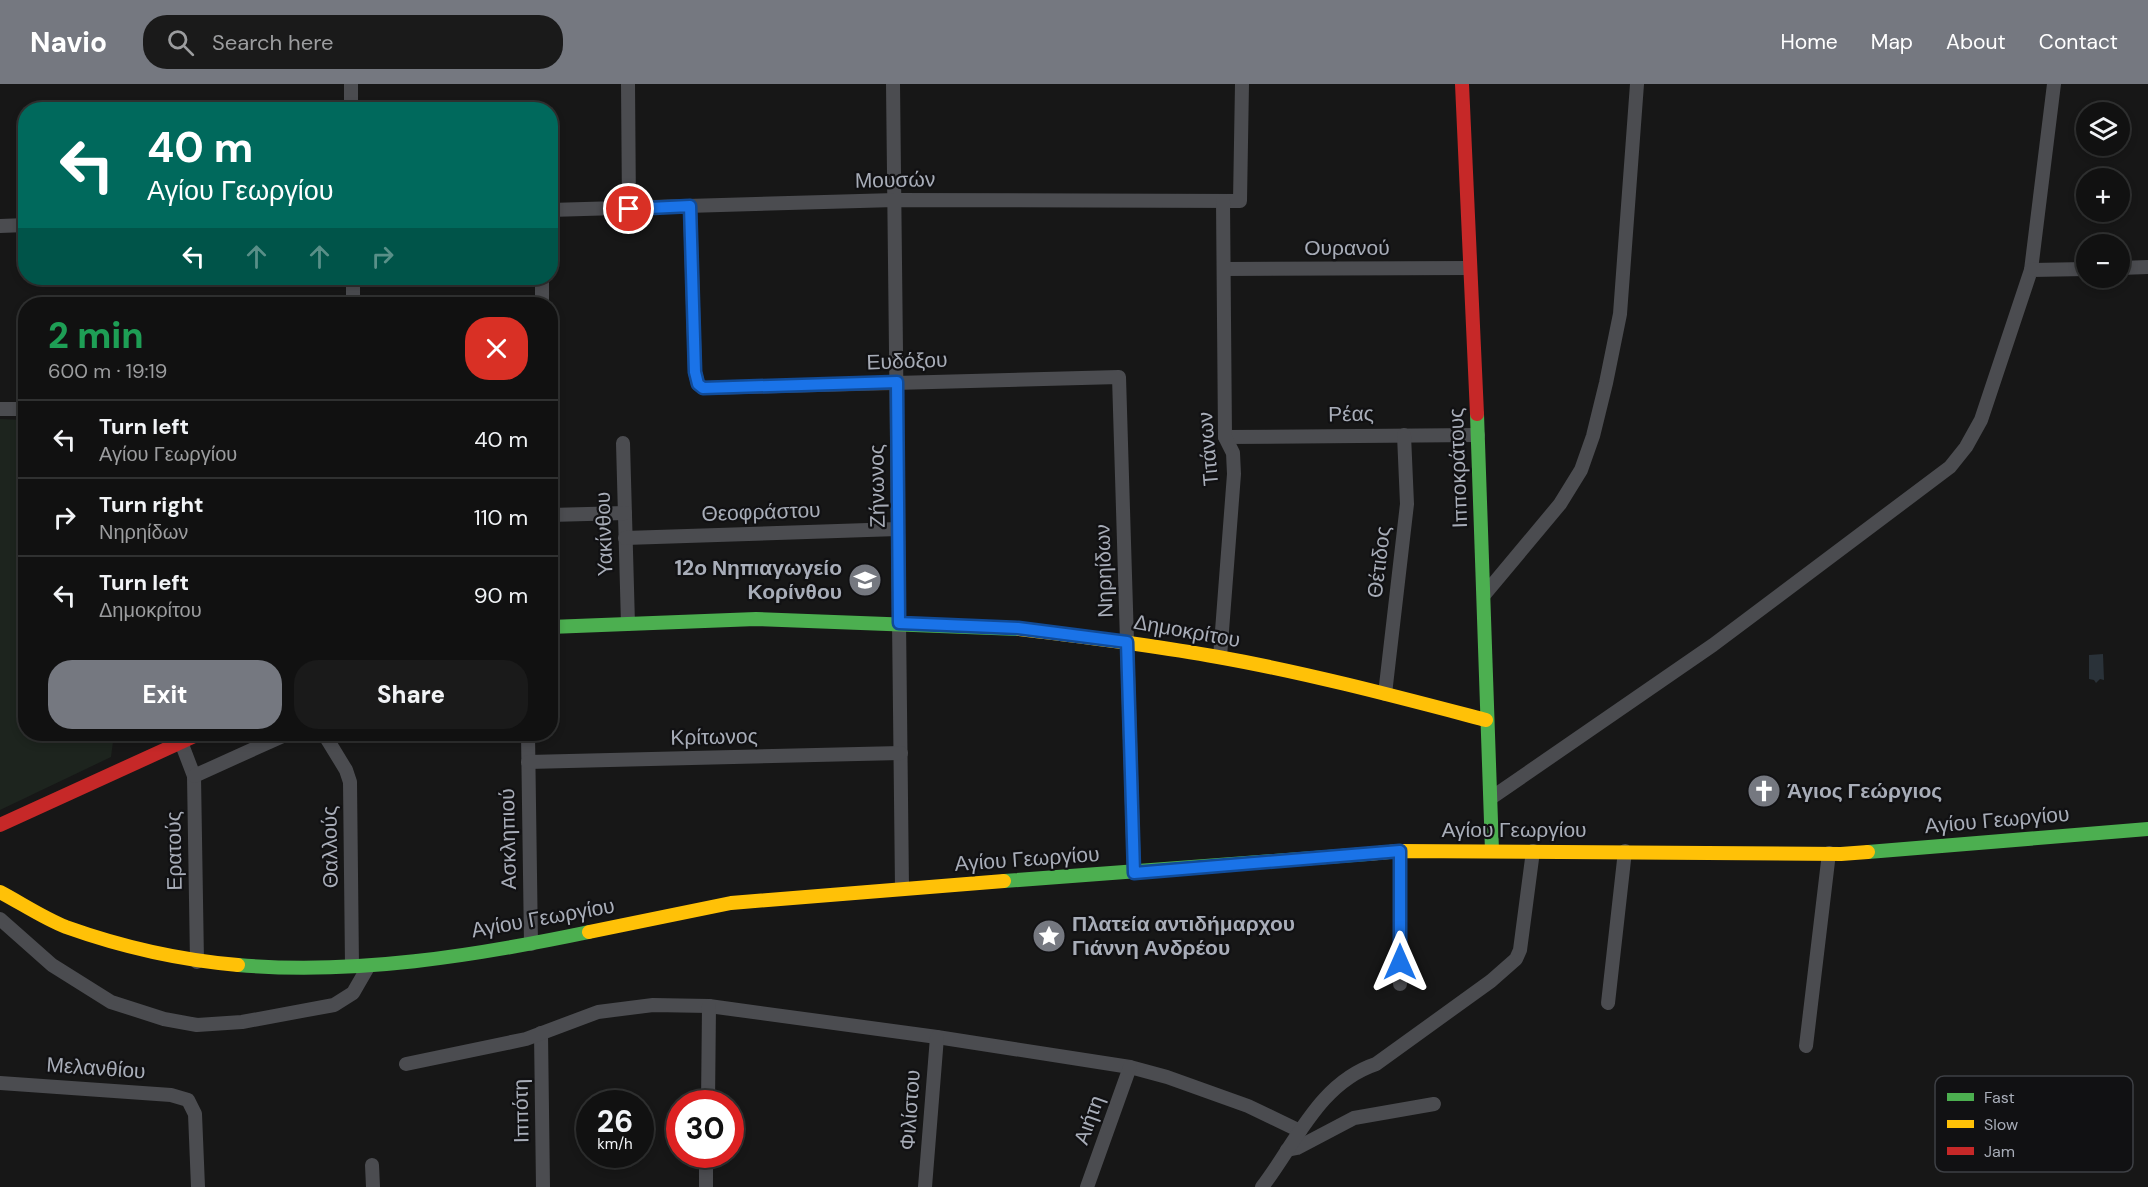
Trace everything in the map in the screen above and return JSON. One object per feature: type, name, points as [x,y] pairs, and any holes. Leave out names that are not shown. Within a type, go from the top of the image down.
[{"type":"street","points":[[351,84],[351,102]]},
{"type":"street","points":[[628,84],[629,209]]},
{"type":"street","name":"Ζήνωνος","points":[[893,84],[902,888]]},
{"type":"street","name":"Μουσών","points":[[558,210],[895,201],[1240,201],[1242,84]]},
{"type":"street","name":"Ιπποκράτους","points":[[1462,84],[1478,435],[1492,851]]},
{"type":"street","points":[[1484,596],[1560,504],[1581,470],[1593,436],[1620,314],[1637,84]]},
{"type":"street","points":[[1491,798],[1713,645],[1950,467],[1966,447],[1981,420],[2031,270],[2054,84]]},
{"type":"street","name":"Τιτάνων","points":[[1220,657],[1234,474],[1233,453],[1225,436],[1223,201]]},
{"type":"street","name":"Ευδόξου","points":[[690,206],[695,372],[698,384],[710,389],[1119,376]]},
{"type":"street","points":[[0,226],[18,225]]},
{"type":"street","points":[[2130,268],[2148,267]]},
{"type":"street","name":"Ουρανού","points":[[1224,269],[1470,268]]},
{"type":"street","points":[[2031,270],[2076,268]]},
{"type":"street","name":"Νηρηίδων","points":[[1119,376],[1134,873]]},
{"type":"street","points":[[0,409],[18,409]]},
{"type":"street","name":"Θέτιδος","points":[[1385,693],[1407,504],[1404,435]]},
{"type":"street","name":"Ρέας","points":[[1225,436],[1478,435]]},
{"type":"street","name":"Υακίνθου","points":[[623,443],[628,624]]},
{"type":"street","points":[[558,515],[625,513]]},
{"type":"street","name":"Θεοφράστου","points":[[626,538],[898,529]]},
{"type":"street","name":"Δημοκρίτου","points":[[558,627],[756,619],[1018,628],[1220,657],[1385,693],[1486,720]]},
{"type":"street","points":[[194,776],[272,741]]},
{"type":"street","name":"Θαλλούς","points":[[328,741],[346,770],[350,782],[352,966]]},
{"type":"street","name":"Ασκληπιού","points":[[528,741],[531,944]]},
{"type":"street","points":[[0,825],[181,742]]},
{"type":"street","name":"Ερατούς","points":[[181,742],[194,776],[197,962]]},
{"type":"street","name":"Κρίτωνος","points":[[528,762],[901,753]]},
{"type":"street","name":"Αγίου Γεωργίου","points":[[0,892],[64,926],[144,951],[197,962],[256,966],[369,967],[531,944],[730,903],[902,888],[1134,873],[1400,851],[1829,853],[2148,829]]},
{"type":"street","points":[[1400,851],[1400,984]]},
{"type":"street","points":[[1262,1187],[1300,1131],[1341,1081],[1360,1069],[1376,1064],[1491,981],[1516,958],[1520,950],[1533,851]]},
{"type":"street","points":[[1608,1003],[1625,851]]},
{"type":"street","points":[[1806,1046],[1829,853]]},
{"type":"street","points":[[0,919],[52,965],[111,1002],[164,1019],[197,1025],[242,1022],[334,1005],[353,993],[369,967]]},
{"type":"street","points":[[406,1064],[526,1039],[598,1012],[653,1005],[709,1006],[937,1037],[1130,1067],[1167,1077],[1248,1106],[1300,1131]]},
{"type":"street","points":[[708,1090],[709,1006]]},
{"type":"street","name":"Ιππότη","points":[[541,1034],[543,1187]]},
{"type":"street","name":"Φιλίστου","points":[[925,1187],[937,1037]]},
{"type":"street","name":"Αιήτη","points":[[1087,1187],[1130,1067]]},
{"type":"street","name":"Μελανθίου","points":[[0,1083],[171,1095],[188,1100],[195,1114],[198,1187]]},
{"type":"street","points":[[1287,1150],[1297,1148],[1334,1126],[1354,1118],[1434,1104]]},
{"type":"street","points":[[372,1165],[373,1187]]},
{"type":"street","points":[[706,1168],[706,1187]]},
{"type":"shaded area","points":[[0,419],[18,420],[18,741],[113,741],[111,757],[0,810]]},
{"type":"shaded area","points":[[2103,654],[2104,680],[2100,679],[2096,683],[2089,679],[2089,655]]},
{"type":"traffic: fast","points":[[1477,414],[1492,851]]},
{"type":"traffic: fast","points":[[558,627],[756,619],[1019,629]]},
{"type":"traffic: fast","points":[[1868,852],[2148,829]]},
{"type":"traffic: fast","points":[[1004,881],[1367,854]]},
{"type":"traffic: fast","points":[[238,965],[326,967],[414,961],[502,949],[589,932]]},
{"type":"traffic: slow","points":[[1019,629],[1144,645],[1252,663],[1486,720]]},
{"type":"traffic: slow","points":[[1367,854],[1400,851],[1841,854],[1868,852]]},
{"type":"traffic: slow","points":[[589,932],[731,903],[1004,881]]},
{"type":"traffic: slow","points":[[0,892],[57,923],[108,941],[172,956],[238,965]]},
{"type":"traffic: jam","points":[[1462,84],[1477,414]]},
{"type":"traffic: jam","points":[[0,825],[184,741]]},
{"type":"place","name":"12ο Νηπιαγωγείο Κορίνθου","points":[[865,580]]},
{"type":"place","name":"Άγιος Γεώργιος","points":[[1764,791]]},
{"type":"place","name":"Πλατεία αντιδήμαρχου Γιάννη Ανδρέου","points":[[1049,936]]},
{"type":"route","points":[[629,209],[690,206],[695,372],[698,384],[703,388],[897,382],[899,623],[1018,628],[1127,642],[1134,873],[1400,851],[1400,962]]}]
